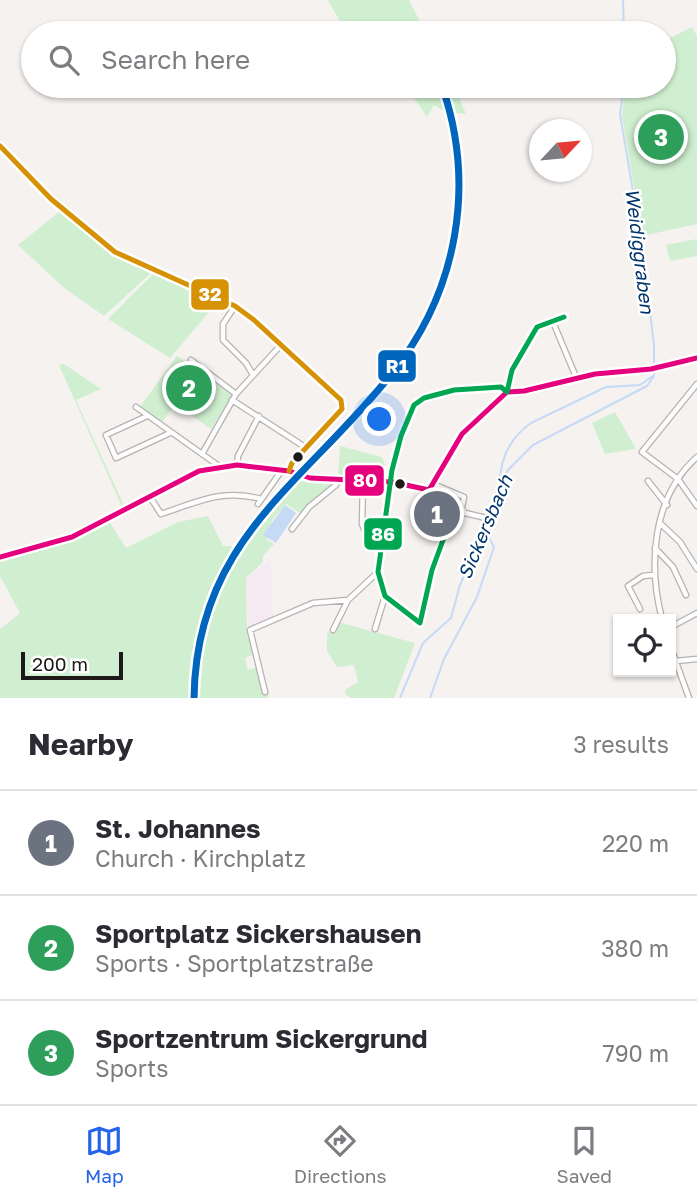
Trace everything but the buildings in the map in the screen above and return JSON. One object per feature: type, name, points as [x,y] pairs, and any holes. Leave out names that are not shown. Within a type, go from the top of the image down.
[{"type":"street","points":[[0,146],[51,199],[115,252],[235,306],[343,404],[260,502],[248,496],[192,501],[161,514],[150,497]]},
{"type":"street","points":[[235,306],[223,324],[223,340],[246,363],[253,375]]},
{"type":"street","points":[[0,557],[72,537],[200,471],[219,466],[237,465],[286,471],[310,478],[392,482],[429,490],[462,434],[507,392],[512,370],[537,327],[564,317]]},
{"type":"street","points":[[553,322],[576,377]]},
{"type":"street","points":[[202,454],[236,394],[281,346]]},
{"type":"street","points":[[375,629],[385,596],[378,572],[392,482],[401,436],[414,405],[424,398],[454,390],[501,387],[507,392],[524,391],[576,377],[654,368],[697,358]]},
{"type":"street","points":[[191,360],[236,394]]},
{"type":"street","points":[[697,384],[642,452],[678,479],[697,506]]},
{"type":"street","points":[[232,400],[305,447]]},
{"type":"street","points":[[136,407],[219,466]]},
{"type":"street","points":[[147,416],[106,435],[116,458],[170,433]]},
{"type":"street","points":[[237,465],[238,456],[258,416]]},
{"type":"street","points":[[661,614],[653,575],[654,548],[660,524],[678,479],[697,457]]},
{"type":"street","points":[[292,528],[309,507],[336,485],[338,480]]},
{"type":"street","points":[[648,481],[667,505]]},
{"type":"street","points":[[363,482],[362,524],[370,542],[383,545]]},
{"type":"street","points":[[385,596],[420,623],[444,531],[461,512],[464,497],[433,484]]},
{"type":"street","points":[[461,512],[486,518]]},
{"type":"street","points":[[660,524],[680,542],[697,569]]},
{"type":"street","points":[[654,548],[673,567],[685,595]]},
{"type":"street","points":[[333,630],[348,600],[378,572]]},
{"type":"street","points":[[640,609],[628,586],[643,576],[653,575]]},
{"type":"street","points":[[265,691],[250,630],[313,603],[348,600]]},
{"type":"street","points":[[676,624],[697,613]]},
{"type":"street","points":[[689,698],[676,661],[697,659]]},
{"type":"shaded area","points":[[271,559],[273,618],[248,628],[247,578]]},
{"type":"green space","points":[[409,0],[420,21],[340,21],[328,1]]},
{"type":"green space","points":[[692,27],[697,36],[697,224],[642,236],[622,115],[624,98],[676,98],[676,35]]},
{"type":"green space","points":[[414,98],[459,98],[466,114],[446,112],[434,105],[427,117]]},
{"type":"green space","points":[[59,212],[121,260],[151,273],[104,316],[64,288],[18,245]]},
{"type":"green space","points":[[697,239],[697,256],[670,261],[666,245]]},
{"type":"green space","points":[[153,274],[209,297],[214,294],[221,298],[170,358],[108,319]]},
{"type":"green space","points":[[177,356],[233,394],[211,429],[176,404],[161,423],[139,408]]},
{"type":"green space","points":[[64,364],[101,389],[76,400],[125,508],[107,518],[126,548],[178,522],[208,516],[223,546],[243,546],[271,509],[300,480],[332,481],[334,484],[300,513],[286,504],[272,520],[267,540],[274,544],[263,556],[263,562],[246,578],[247,631],[250,630],[254,654],[245,658],[248,670],[257,667],[265,692],[269,691],[268,698],[0,698],[0,629],[20,613],[0,576],[0,557],[72,537],[97,525],[95,521],[122,507],[59,365]]},
{"type":"green space","points":[[615,412],[636,449],[605,454],[592,423]]},
{"type":"green space","points":[[340,446],[382,457],[385,466],[380,468],[358,462],[354,480],[338,478]]},
{"type":"green space","points":[[338,622],[415,643],[394,698],[351,698],[345,694],[346,689],[358,682],[354,665],[337,667],[327,651],[327,633],[333,631]]},
{"type":"water","points":[[285,505],[296,513],[276,543],[263,535]]},
{"type":"waterway","name":"Weidiggraben","points":[[623,0],[624,21]]},
{"type":"waterway","name":"Weidiggraben","points":[[622,98],[620,114],[642,245],[654,345],[654,374]]},
{"type":"waterway","points":[[500,483],[502,465],[508,449],[517,435],[531,423],[606,387],[640,385],[653,376]]},
{"type":"waterway","name":"Sickersbach","points":[[400,698],[423,643],[451,618],[460,585],[485,529],[494,497],[508,470],[533,445],[647,386],[654,376]]},
{"type":"waterway","points":[[430,698],[444,659],[477,597],[494,547],[485,530]]},
{"type":"transit line","name":"R1","points":[[194,698],[200,643],[214,595],[235,554],[292,482],[393,372],[415,340],[433,306],[455,235],[459,198],[458,160],[445,98]]},
{"type":"transit line","name":"32","points":[[0,146],[51,199],[115,252],[235,306],[254,320],[341,400],[342,409],[292,463],[289,471]]},
{"type":"transit line","name":"86","points":[[461,512],[446,532],[432,570],[420,623],[385,596],[378,572],[392,470],[401,436],[414,405],[424,398],[454,390],[501,387],[507,392],[512,370],[537,327],[564,317]]},
{"type":"transit line","name":"80","points":[[0,557],[72,537],[199,471],[237,465],[289,471],[310,478],[392,482],[429,490],[462,434],[507,392],[524,391],[595,374],[651,369],[697,358]]},
{"type":"place","name":"Sportzentrum Sickergrund","points":[[661,137]]},
{"type":"place","name":"Sportplatz Sickershausen","points":[[189,388]]},
{"type":"place","name":"St. Johannes","points":[[437,514]]}]
